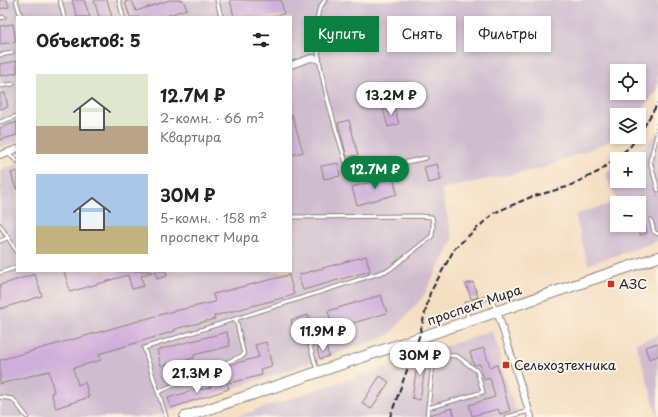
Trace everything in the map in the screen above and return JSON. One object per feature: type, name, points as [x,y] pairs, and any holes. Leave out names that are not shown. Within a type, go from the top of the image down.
[{"type":"main road","name":"проспект Мира","points":[[189,416],[317,372],[468,317],[497,311],[658,257]]},
{"type":"street","points":[[292,65],[311,58],[318,60]]},
{"type":"street","points":[[0,155],[16,149]]},
{"type":"street","points":[[497,311],[530,414]]},
{"type":"lane","points":[[16,0],[21,16]]},
{"type":"lane","points":[[60,0],[64,16]]},
{"type":"lane","points":[[119,0],[123,16]]},
{"type":"lane","points":[[217,0],[221,16]]},
{"type":"lane","points":[[325,0],[319,10],[317,29],[318,60],[348,174],[426,158]]},
{"type":"lane","points":[[0,55],[12,53]]},
{"type":"lane","points":[[0,86],[13,84]]},
{"type":"lane","points":[[0,122],[16,116]]},
{"type":"lane","points":[[658,131],[650,161],[658,190]]},
{"type":"lane","points":[[7,153],[16,160]]},
{"type":"lane","points":[[166,417],[144,348],[390,270],[432,236],[434,226],[432,217],[419,216],[292,217]]},
{"type":"lane","points":[[651,220],[654,232],[658,234]]},
{"type":"lane","points":[[0,225],[16,251]]},
{"type":"lane","points":[[0,240],[7,238]]},
{"type":"lane","points":[[0,273],[16,267]]},
{"type":"lane","points":[[468,317],[466,304],[490,297],[497,311]]},
{"type":"lane","points":[[158,392],[244,355],[236,319]]},
{"type":"lane","points":[[317,372],[308,339],[324,334]]},
{"type":"lane","points":[[427,417],[428,408],[434,355],[457,356],[477,371],[484,392],[428,408]]},
{"type":"lane","points":[[0,397],[13,399],[27,417]]},
{"type":"lane","points":[[507,417],[530,414]]},
{"type":"path","points":[[456,316],[468,317]]},
{"type":"shaded area","points":[[0,0],[658,0],[658,83],[656,91],[643,108],[610,108],[610,140],[606,143],[542,168],[441,189],[453,239],[423,297],[388,336],[149,417],[0,417],[0,170],[16,164],[16,272],[292,272],[292,16],[16,16],[16,142],[0,148]]},
{"type":"shaded area","points":[[658,131],[658,241],[588,265],[575,214],[610,204],[610,232],[646,232],[646,196],[615,196],[612,188],[646,188],[646,152],[637,152],[646,146]]},
{"type":"shaded area","points":[[610,170],[610,184],[605,173]]},
{"type":"shaded area","points":[[492,331],[500,352],[500,362],[518,417],[235,417]]},
{"type":"shaded area","points":[[658,335],[658,417],[636,343]]},
{"type":"building","points":[[0,0],[7,0],[9,7],[0,9]]},
{"type":"building","points":[[72,0],[84,0],[90,16],[77,16]]},
{"type":"building","points":[[94,0],[107,0],[112,16],[99,16]]},
{"type":"building","points":[[132,0],[136,11],[170,0],[183,0],[187,9],[166,16],[130,16],[125,2]]},
{"type":"building","points":[[230,0],[281,0],[284,14],[274,16],[234,16]]},
{"type":"building","points":[[13,24],[16,42],[0,44],[0,26]]},
{"type":"building","points":[[16,61],[16,73],[0,76],[0,64]]},
{"type":"building","points":[[5,93],[8,107],[0,109],[0,94]]},
{"type":"building","points":[[394,106],[399,124],[388,127],[383,109]]},
{"type":"building","points":[[292,114],[303,152],[292,155]]},
{"type":"building","points":[[349,120],[358,155],[347,157],[338,123]]},
{"type":"building","points":[[16,122],[16,135],[0,140],[0,128]]},
{"type":"building","points":[[338,163],[340,176],[324,179],[321,166]]},
{"type":"building","points":[[437,164],[441,180],[428,183],[424,167]]},
{"type":"building","points":[[16,171],[16,189],[11,173]]},
{"type":"building","points":[[393,176],[397,194],[357,205],[352,187]]},
{"type":"building","points":[[646,229],[647,233],[640,235],[639,232],[646,232]]},
{"type":"building","points":[[366,256],[370,271],[303,290],[298,275]]},
{"type":"building","points":[[64,272],[152,272],[141,276],[144,286],[132,289],[128,275],[70,292]]},
{"type":"building","points":[[155,272],[166,272],[167,276],[157,279]]},
{"type":"building","points":[[35,274],[42,296],[0,309],[0,285]]},
{"type":"building","points":[[289,275],[294,295],[214,316],[215,319],[175,329],[175,331],[99,354],[101,360],[73,368],[78,385],[85,382],[89,397],[56,408],[51,393],[54,392],[49,371],[0,384],[0,360],[170,312],[215,302],[213,294]]},
{"type":"building","points":[[473,282],[478,297],[471,299],[466,284]]},
{"type":"building","points":[[381,295],[387,313],[333,329],[328,311]]},
{"type":"building","points":[[308,315],[312,329],[295,334],[291,320]]},
{"type":"building","points":[[227,332],[230,346],[194,355],[194,358],[161,366],[157,350]]},
{"type":"building","points":[[266,342],[272,366],[260,369],[262,375],[230,383],[226,366],[259,357],[255,345]]},
{"type":"building","points":[[658,343],[658,356],[649,359],[645,347]]},
{"type":"building","points":[[326,346],[329,356],[320,359],[317,349]]},
{"type":"building","points":[[484,348],[490,367],[497,365],[510,411],[500,414],[498,409],[472,416],[469,405],[495,397],[490,378],[484,380],[480,364],[474,365],[470,352]]},
{"type":"building","points":[[419,353],[427,355],[420,400],[412,398]]},
{"type":"building","points":[[380,376],[389,382],[371,409],[362,403]]},
{"type":"building","points":[[218,381],[219,385],[227,382],[229,389],[171,408],[168,398],[201,388],[202,390],[211,387],[210,383]]},
{"type":"building","points":[[452,408],[455,417],[430,417],[430,415]]},
{"type":"railway","points":[[646,123],[658,103]]},
{"type":"railway","points":[[390,417],[419,337],[430,293],[455,248],[494,213],[531,197],[567,187],[598,172],[632,144]]},
{"type":"place","name":"АЗС","points":[[611,284]]},
{"type":"place","name":"Сельхозтехника","points":[[506,365]]}]
